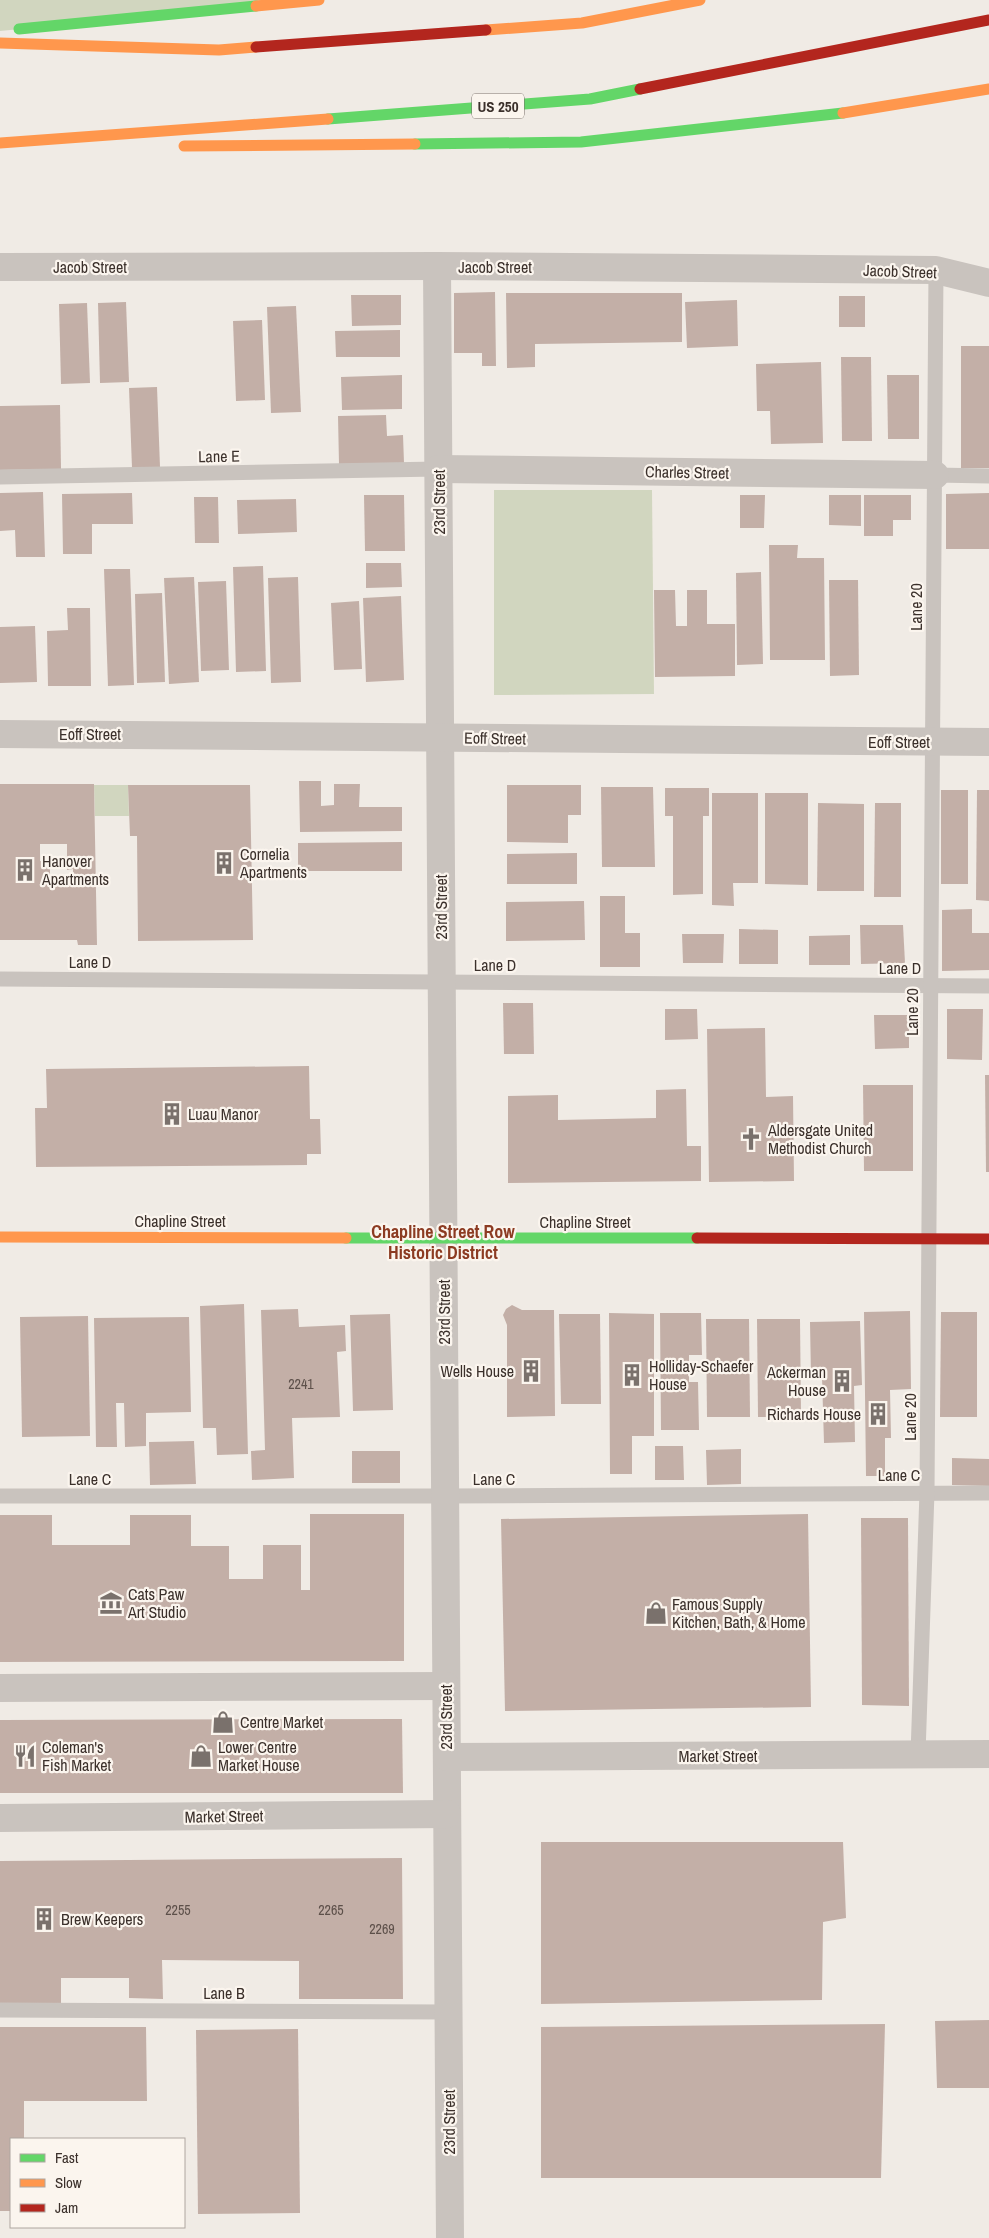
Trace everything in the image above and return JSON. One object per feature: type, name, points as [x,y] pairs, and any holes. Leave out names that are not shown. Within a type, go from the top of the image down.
[{"type":"main road","points":[[10,30],[319,0]]},
{"type":"main road","points":[[0,43],[219,50],[582,23],[700,0]]},
{"type":"main road","name":"US 250","points":[[0,143],[590,99],[989,20]]},
{"type":"main road","points":[[168,146],[581,142],[869,110],[989,89]]},
{"type":"main road","points":[[0,148],[108,147]]},
{"type":"main road","name":"Chapline Street","points":[[0,1237],[989,1239]]},
{"type":"street","name":"Jacob Street","points":[[0,267],[437,266],[936,270],[989,283]]},
{"type":"street","name":"23rd Street","points":[[437,266],[450,2238]]},
{"type":"street","name":"Charles Street","points":[[438,469],[935,475]]},
{"type":"street","name":"Eoff Street","points":[[0,734],[989,742]]},
{"type":"street","points":[[0,1688],[446,1686]]},
{"type":"street","name":"Market Street","points":[[446,1757],[989,1754]]},
{"type":"street","name":"Market Street","points":[[0,1818],[447,1814]]},
{"type":"lane","name":"Lane 20","points":[[918,1754],[927,1492],[936,270]]},
{"type":"lane","name":"Lane E","points":[[0,477],[438,469]]},
{"type":"lane","points":[[935,475],[989,476]]},
{"type":"lane","name":"Lane D","points":[[0,979],[989,986]]},
{"type":"lane","name":"Lane C","points":[[0,1496],[446,1496],[989,1492]]},
{"type":"lane","name":"Lane B","points":[[0,2010],[448,2012]]},
{"type":"green space","points":[[0,0],[319,0],[0,31]]},
{"type":"green space","points":[[494,490],[652,490],[654,694],[494,695]]},
{"type":"green space","points":[[94,785],[128,785],[129,816],[95,816]]},
{"type":"building","points":[[495,292],[496,366],[482,366],[482,353],[454,353],[454,293]]},
{"type":"building","points":[[506,293],[682,293],[682,342],[535,344],[535,367],[507,368]]},
{"type":"building","points":[[351,295],[401,295],[401,325],[352,326]]},
{"type":"building","points":[[839,296],[865,296],[865,327],[839,327]]},
{"type":"building","points":[[737,300],[738,346],[687,348],[685,302]]},
{"type":"building","points":[[126,302],[129,382],[100,383],[98,303]]},
{"type":"building","points":[[87,303],[90,383],[61,384],[59,304]]},
{"type":"building","points":[[296,306],[301,412],[271,413],[267,307]]},
{"type":"building","points":[[262,320],[265,400],[236,401],[233,321]]},
{"type":"building","points":[[400,330],[400,357],[336,357],[335,331]]},
{"type":"building","points":[[961,346],[989,346],[989,468],[961,468]]},
{"type":"building","points":[[841,357],[871,357],[872,441],[842,441]]},
{"type":"building","points":[[821,362],[823,443],[771,444],[770,411],[757,411],[756,364]]},
{"type":"building","points":[[402,375],[402,409],[342,410],[341,377]]},
{"type":"building","points":[[887,375],[919,375],[919,439],[888,439]]},
{"type":"building","points":[[157,387],[160,467],[132,468],[129,388]]},
{"type":"building","points":[[60,405],[61,469],[0,470],[0,406]]},
{"type":"building","points":[[386,415],[387,436],[403,435],[404,463],[339,464],[338,416]]},
{"type":"building","points":[[43,492],[45,557],[16,557],[15,530],[0,531],[0,493]]},
{"type":"building","points":[[132,493],[133,524],[92,524],[92,554],[63,554],[62,494]]},
{"type":"building","points":[[989,493],[989,549],[946,549],[946,494]]},
{"type":"building","points":[[364,495],[404,495],[405,551],[365,551]]},
{"type":"building","points":[[740,495],[765,495],[764,528],[740,528]]},
{"type":"building","points":[[829,495],[861,495],[861,526],[829,525]]},
{"type":"building","points":[[864,495],[911,495],[911,520],[893,520],[893,536],[864,536]]},
{"type":"building","points":[[194,497],[218,497],[219,543],[195,543]]},
{"type":"building","points":[[296,499],[297,532],[238,534],[237,500]]},
{"type":"building","points":[[769,545],[798,545],[797,558],[824,558],[825,660],[770,660]]},
{"type":"building","points":[[366,563],[401,563],[402,587],[366,588]]},
{"type":"building","points":[[263,566],[266,671],[236,672],[233,567]]},
{"type":"building","points":[[104,569],[130,569],[134,685],[108,686]]},
{"type":"building","points":[[761,572],[763,664],[737,665],[736,573]]},
{"type":"building","points":[[194,577],[199,682],[169,684],[164,578]]},
{"type":"building","points":[[298,577],[301,682],[271,683],[268,578]]},
{"type":"building","points":[[829,580],[858,580],[859,675],[830,676]]},
{"type":"building","points":[[226,581],[229,670],[201,671],[198,582]]},
{"type":"building","points":[[654,590],[675,590],[676,626],[687,626],[687,590],[707,590],[707,624],[735,624],[735,676],[655,677]]},
{"type":"building","points":[[162,593],[165,682],[137,683],[135,594]]},
{"type":"building","points":[[401,596],[404,680],[366,682],[363,598]]},
{"type":"building","points":[[359,601],[362,669],[334,670],[331,603]]},
{"type":"building","points":[[67,608],[90,608],[91,686],[48,686],[47,631],[68,630]]},
{"type":"building","points":[[35,626],[37,682],[0,683],[0,627]]},
{"type":"building","points":[[299,781],[321,781],[321,806],[334,805],[334,784],[360,784],[359,807],[402,807],[402,831],[300,832]]},
{"type":"building","name":"Hanover Apartments","points":[[0,784],[94,784],[97,945],[78,945],[77,940],[0,940]],"holes":[[[40,844],[67,844],[67,870],[73,869],[73,879],[50,879],[50,861],[40,861]]]},
{"type":"building","points":[[128,785],[250,785],[253,940],[138,941],[137,836],[130,836]]},
{"type":"building","points":[[507,785],[581,785],[581,815],[568,815],[568,843],[507,842]]},
{"type":"building","points":[[601,787],[653,787],[655,867],[602,867]]},
{"type":"building","points":[[665,788],[709,788],[709,816],[703,816],[703,894],[673,895],[673,816],[665,816]]},
{"type":"building","points":[[941,790],[968,790],[968,884],[941,884]]},
{"type":"building","points":[[977,790],[989,790],[989,901],[976,900]]},
{"type":"building","points":[[712,793],[758,793],[758,883],[733,883],[734,906],[712,905]]},
{"type":"building","points":[[765,793],[808,793],[808,885],[765,884]]},
{"type":"building","points":[[818,803],[864,804],[864,891],[817,891]]},
{"type":"building","points":[[875,803],[901,803],[901,897],[874,897]]},
{"type":"building","points":[[402,842],[402,871],[298,871],[298,843]]},
{"type":"building","points":[[577,853],[577,884],[507,884],[507,854]]},
{"type":"building","points":[[600,896],[625,896],[625,933],[640,933],[640,967],[600,967]]},
{"type":"building","points":[[584,901],[585,940],[506,941],[506,902]]},
{"type":"building","points":[[972,909],[972,933],[989,933],[989,970],[942,971],[942,910]]},
{"type":"building","points":[[860,925],[903,925],[905,963],[861,964]]},
{"type":"building","points":[[739,929],[778,930],[778,964],[739,964]]},
{"type":"building","points":[[682,934],[724,934],[723,963],[683,963]]},
{"type":"building","points":[[850,935],[850,965],[809,965],[809,936]]},
{"type":"building","points":[[503,1003],[533,1003],[534,1054],[504,1054]]},
{"type":"building","points":[[665,1009],[697,1009],[698,1039],[665,1040]]},
{"type":"building","points":[[947,1009],[983,1009],[982,1060],[947,1059]]},
{"type":"building","points":[[874,1015],[909,1015],[909,1048],[875,1049]]},
{"type":"building","name":"Aldersgate United Methodist Church","points":[[765,1028],[766,1097],[793,1096],[794,1181],[709,1182],[707,1029]]},
{"type":"building","name":"Luau Manor","points":[[309,1066],[310,1119],[320,1119],[321,1154],[307,1154],[307,1165],[36,1167],[35,1108],[47,1108],[46,1069]]},
{"type":"building","points":[[985,1075],[989,1075],[989,1172],[986,1172]]},
{"type":"building","points":[[863,1085],[913,1085],[913,1171],[864,1171]]},
{"type":"building","points":[[686,1089],[687,1146],[701,1146],[701,1181],[508,1183],[508,1096],[558,1095],[558,1120],[656,1118],[656,1090]]},
{"type":"building","points":[[244,1304],[248,1454],[217,1455],[216,1428],[203,1428],[200,1306]]},
{"type":"building","name":"Wells House","points":[[512,1305],[522,1310],[554,1310],[555,1416],[507,1417],[507,1325],[503,1315],[506,1309]]},
{"type":"building","points":[[298,1309],[299,1327],[345,1325],[346,1351],[337,1352],[340,1417],[292,1418],[294,1478],[252,1480],[251,1451],[265,1450],[261,1310]]},
{"type":"building","name":"Richards House","points":[[910,1311],[911,1389],[890,1390],[891,1438],[885,1438],[885,1476],[866,1476],[864,1312]]},
{"type":"building","points":[[941,1312],[977,1312],[977,1417],[940,1417]]},
{"type":"building","name":"Holliday-Schaefer House","points":[[609,1313],[654,1314],[654,1436],[632,1436],[632,1474],[610,1474]]},
{"type":"building","points":[[660,1313],[701,1313],[702,1355],[689,1355],[689,1382],[698,1382],[699,1430],[661,1430]]},
{"type":"building","points":[[390,1314],[393,1410],[353,1411],[350,1315]]},
{"type":"building","points":[[559,1314],[600,1314],[601,1404],[561,1404]]},
{"type":"building","points":[[88,1316],[90,1436],[22,1437],[20,1317]]},
{"type":"building","points":[[189,1317],[191,1412],[146,1413],[146,1446],[125,1447],[124,1403],[116,1403],[117,1447],[96,1447],[94,1318]]},
{"type":"building","points":[[706,1319],[749,1319],[750,1417],[707,1417]]},
{"type":"building","points":[[757,1319],[800,1319],[801,1417],[758,1417]]},
{"type":"building","name":"Ackerman House","points":[[860,1321],[862,1385],[854,1386],[855,1442],[824,1443],[822,1377],[811,1377],[810,1322]]},
{"type":"building","points":[[194,1441],[196,1484],[150,1485],[149,1442]]},
{"type":"building","points":[[655,1446],[683,1446],[684,1480],[655,1480]]},
{"type":"building","points":[[741,1449],[741,1484],[707,1485],[706,1450]]},
{"type":"building","points":[[352,1451],[400,1451],[400,1483],[352,1483]]},
{"type":"building","points":[[952,1458],[989,1459],[989,1486],[952,1485]]},
{"type":"building","points":[[310,1514],[404,1514],[404,1661],[0,1662],[0,1515],[52,1515],[52,1545],[130,1545],[130,1515],[191,1515],[191,1546],[229,1546],[229,1579],[263,1579],[263,1545],[301,1545],[301,1590],[310,1590]]},
{"type":"building","name":"Famous Supply Kitchen, Bath, & Home","points":[[808,1514],[811,1707],[505,1711],[501,1519]]},
{"type":"building","points":[[861,1518],[908,1518],[909,1706],[862,1705]]},
{"type":"building","name":"Lower Centre Market House","points":[[402,1719],[403,1793],[0,1793],[0,1720]]},
{"type":"building","points":[[541,1842],[843,1842],[846,1918],[823,1922],[822,2000],[541,2004]]},
{"type":"building","points":[[402,1858],[403,1999],[299,1999],[299,1961],[162,1960],[163,1999],[129,1998],[129,1978],[61,1978],[61,2004],[0,2005],[0,1861]]},
{"type":"building","points":[[989,2020],[989,2088],[937,2088],[935,2021]]},
{"type":"building","points":[[885,2024],[881,2178],[541,2178],[541,2027]]},
{"type":"building","points":[[0,2027],[146,2027],[147,2101],[24,2101],[24,2138],[10,2138],[10,2211],[0,2211]]},
{"type":"building","points":[[298,2029],[300,2213],[198,2214],[196,2030]]},
{"type":"traffic: fast","points":[[19,29],[256,6]]},
{"type":"traffic: fast","points":[[328,119],[590,99],[640,89]]},
{"type":"traffic: fast","points":[[415,144],[581,142],[843,113]]},
{"type":"traffic: fast","points":[[346,1238],[697,1238]]},
{"type":"traffic: slow","points":[[256,6],[319,0]]},
{"type":"traffic: slow","points":[[486,30],[582,23],[700,0]]},
{"type":"traffic: slow","points":[[0,43],[219,50],[256,47]]},
{"type":"traffic: slow","points":[[843,113],[989,89]]},
{"type":"traffic: slow","points":[[0,143],[328,119]]},
{"type":"traffic: slow","points":[[184,146],[415,144]]},
{"type":"traffic: slow","points":[[0,1237],[346,1238]]},
{"type":"traffic: jam","points":[[640,89],[989,20]]},
{"type":"traffic: jam","points":[[256,47],[486,30]]},
{"type":"traffic: jam","points":[[697,1238],[989,1239]]},
{"type":"place","name":"Cornelia Apartments","points":[[224,863]]},
{"type":"place","name":"Hanover Apartments","points":[[25,870]]},
{"type":"place","name":"Luau Manor","points":[[172,1114]]},
{"type":"place","name":"Aldersgate United Methodist Church","points":[[751,1139]]},
{"type":"place","name":"Wells House","points":[[531,1371]]},
{"type":"place","name":"Holliday-Schaefer House","points":[[632,1375]]},
{"type":"place","name":"Ackerman House","points":[[842,1381]]},
{"type":"place","name":"Richards House","points":[[878,1414]]},
{"type":"place","name":"Cats Paw Art Studio","points":[[111,1603]]},
{"type":"place","name":"Famous Supply Kitchen, Bath, & Home","points":[[656,1613]]},
{"type":"place","name":"Centre Market","points":[[223,1722]]},
{"type":"place","name":"Coleman's Fish Market","points":[[25,1756]]},
{"type":"place","name":"Lower Centre Market House","points":[[201,1756]]},
{"type":"place","name":"Brew Keepers","points":[[44,1919]]},
{"type":"district","name":"Chapline Street Row Historic District","points":[[443,1241]]}]
